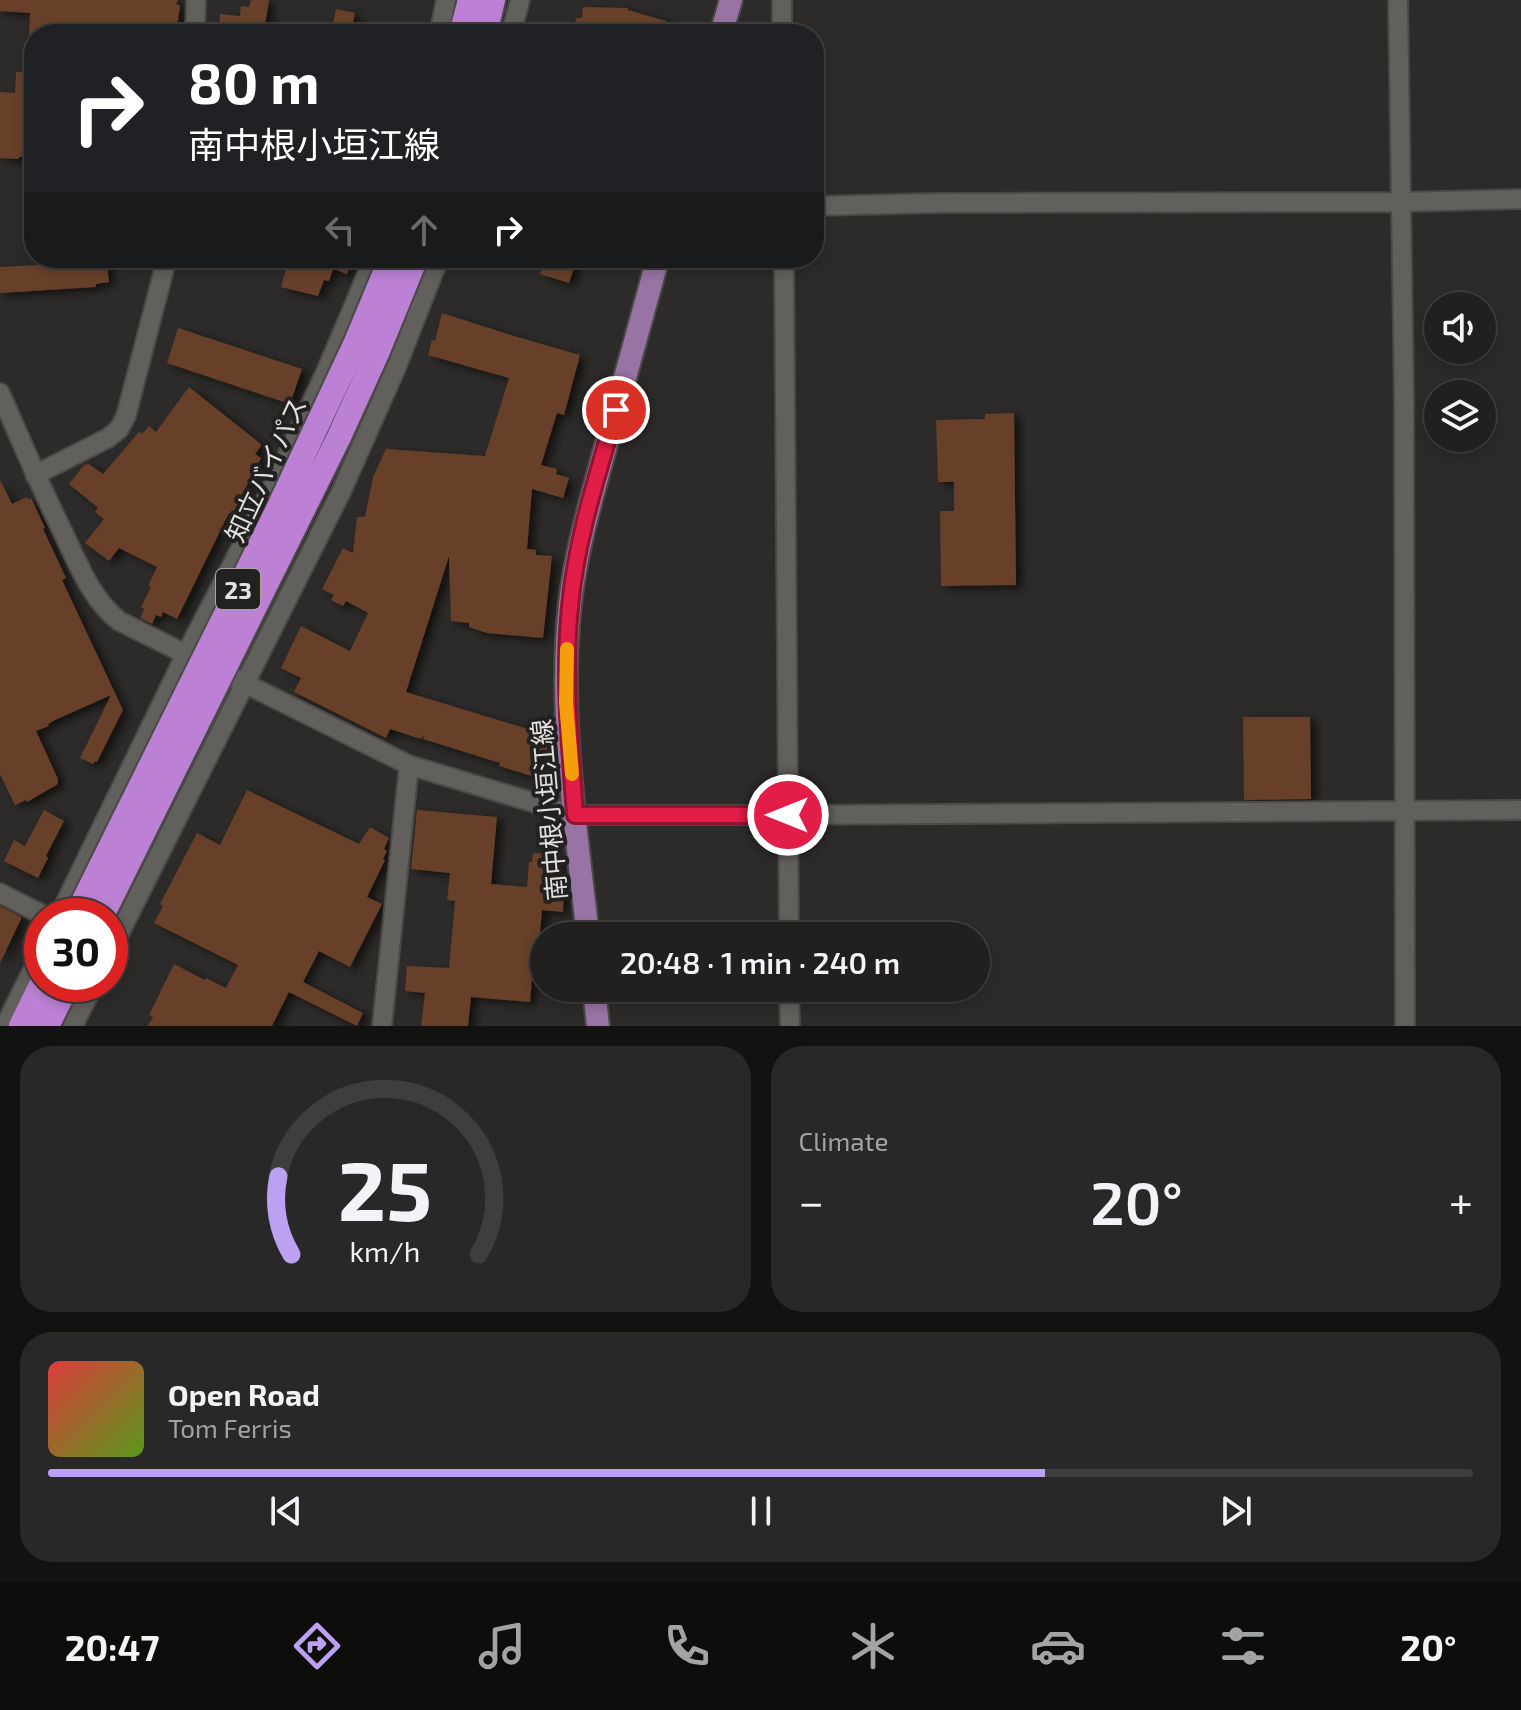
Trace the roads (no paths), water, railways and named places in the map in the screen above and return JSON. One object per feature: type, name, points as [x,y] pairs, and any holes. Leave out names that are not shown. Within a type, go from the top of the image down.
[{"type":"highway","points":[[471,24],[487,9]]},
{"type":"highway","name":"知立バイパス","points":[[85,898],[276,513],[356,342],[387,268]]},
{"type":"highway","name":"知立バイパス","points":[[111,898],[339,437],[412,268]]},
{"type":"highway","points":[[21,1026],[33,1002]]},
{"type":"highway","points":[[47,1026],[59,1002]]},
{"type":"main road","points":[[724,24],[731,0]]},
{"type":"main road","name":"南中根小垣江線","points":[[586,922],[566,703],[570,605],[582,531],[655,268]]},
{"type":"main road","points":[[595,1002],[598,1026]]},
{"type":"street","points":[[195,24],[196,0]]},
{"type":"street","points":[[441,24],[446,0]]},
{"type":"street","points":[[514,24],[520,0]]},
{"type":"street","points":[[782,0],[782,24]]},
{"type":"street","points":[[1398,0],[1405,566],[1405,1026]]},
{"type":"street","points":[[824,206],[1521,199]]},
{"type":"street","points":[[35,475],[108,438],[119,429],[126,416],[164,268]]},
{"type":"street","points":[[68,898],[186,654],[274,484],[370,268]]},
{"type":"street","points":[[128,916],[341,492],[396,368],[435,268]]},
{"type":"street","points":[[784,268],[789,922]]},
{"type":"street","points":[[0,393],[85,579],[107,611],[119,621],[409,765],[575,815],[1521,810]]},
{"type":"street","points":[[382,1026],[409,765]]},
{"type":"street","points":[[0,893],[24,905]]},
{"type":"street","points":[[5,1026],[24,987]]},
{"type":"street","points":[[73,1026],[85,1002]]},
{"type":"street","points":[[789,1002],[790,1026]]}]
